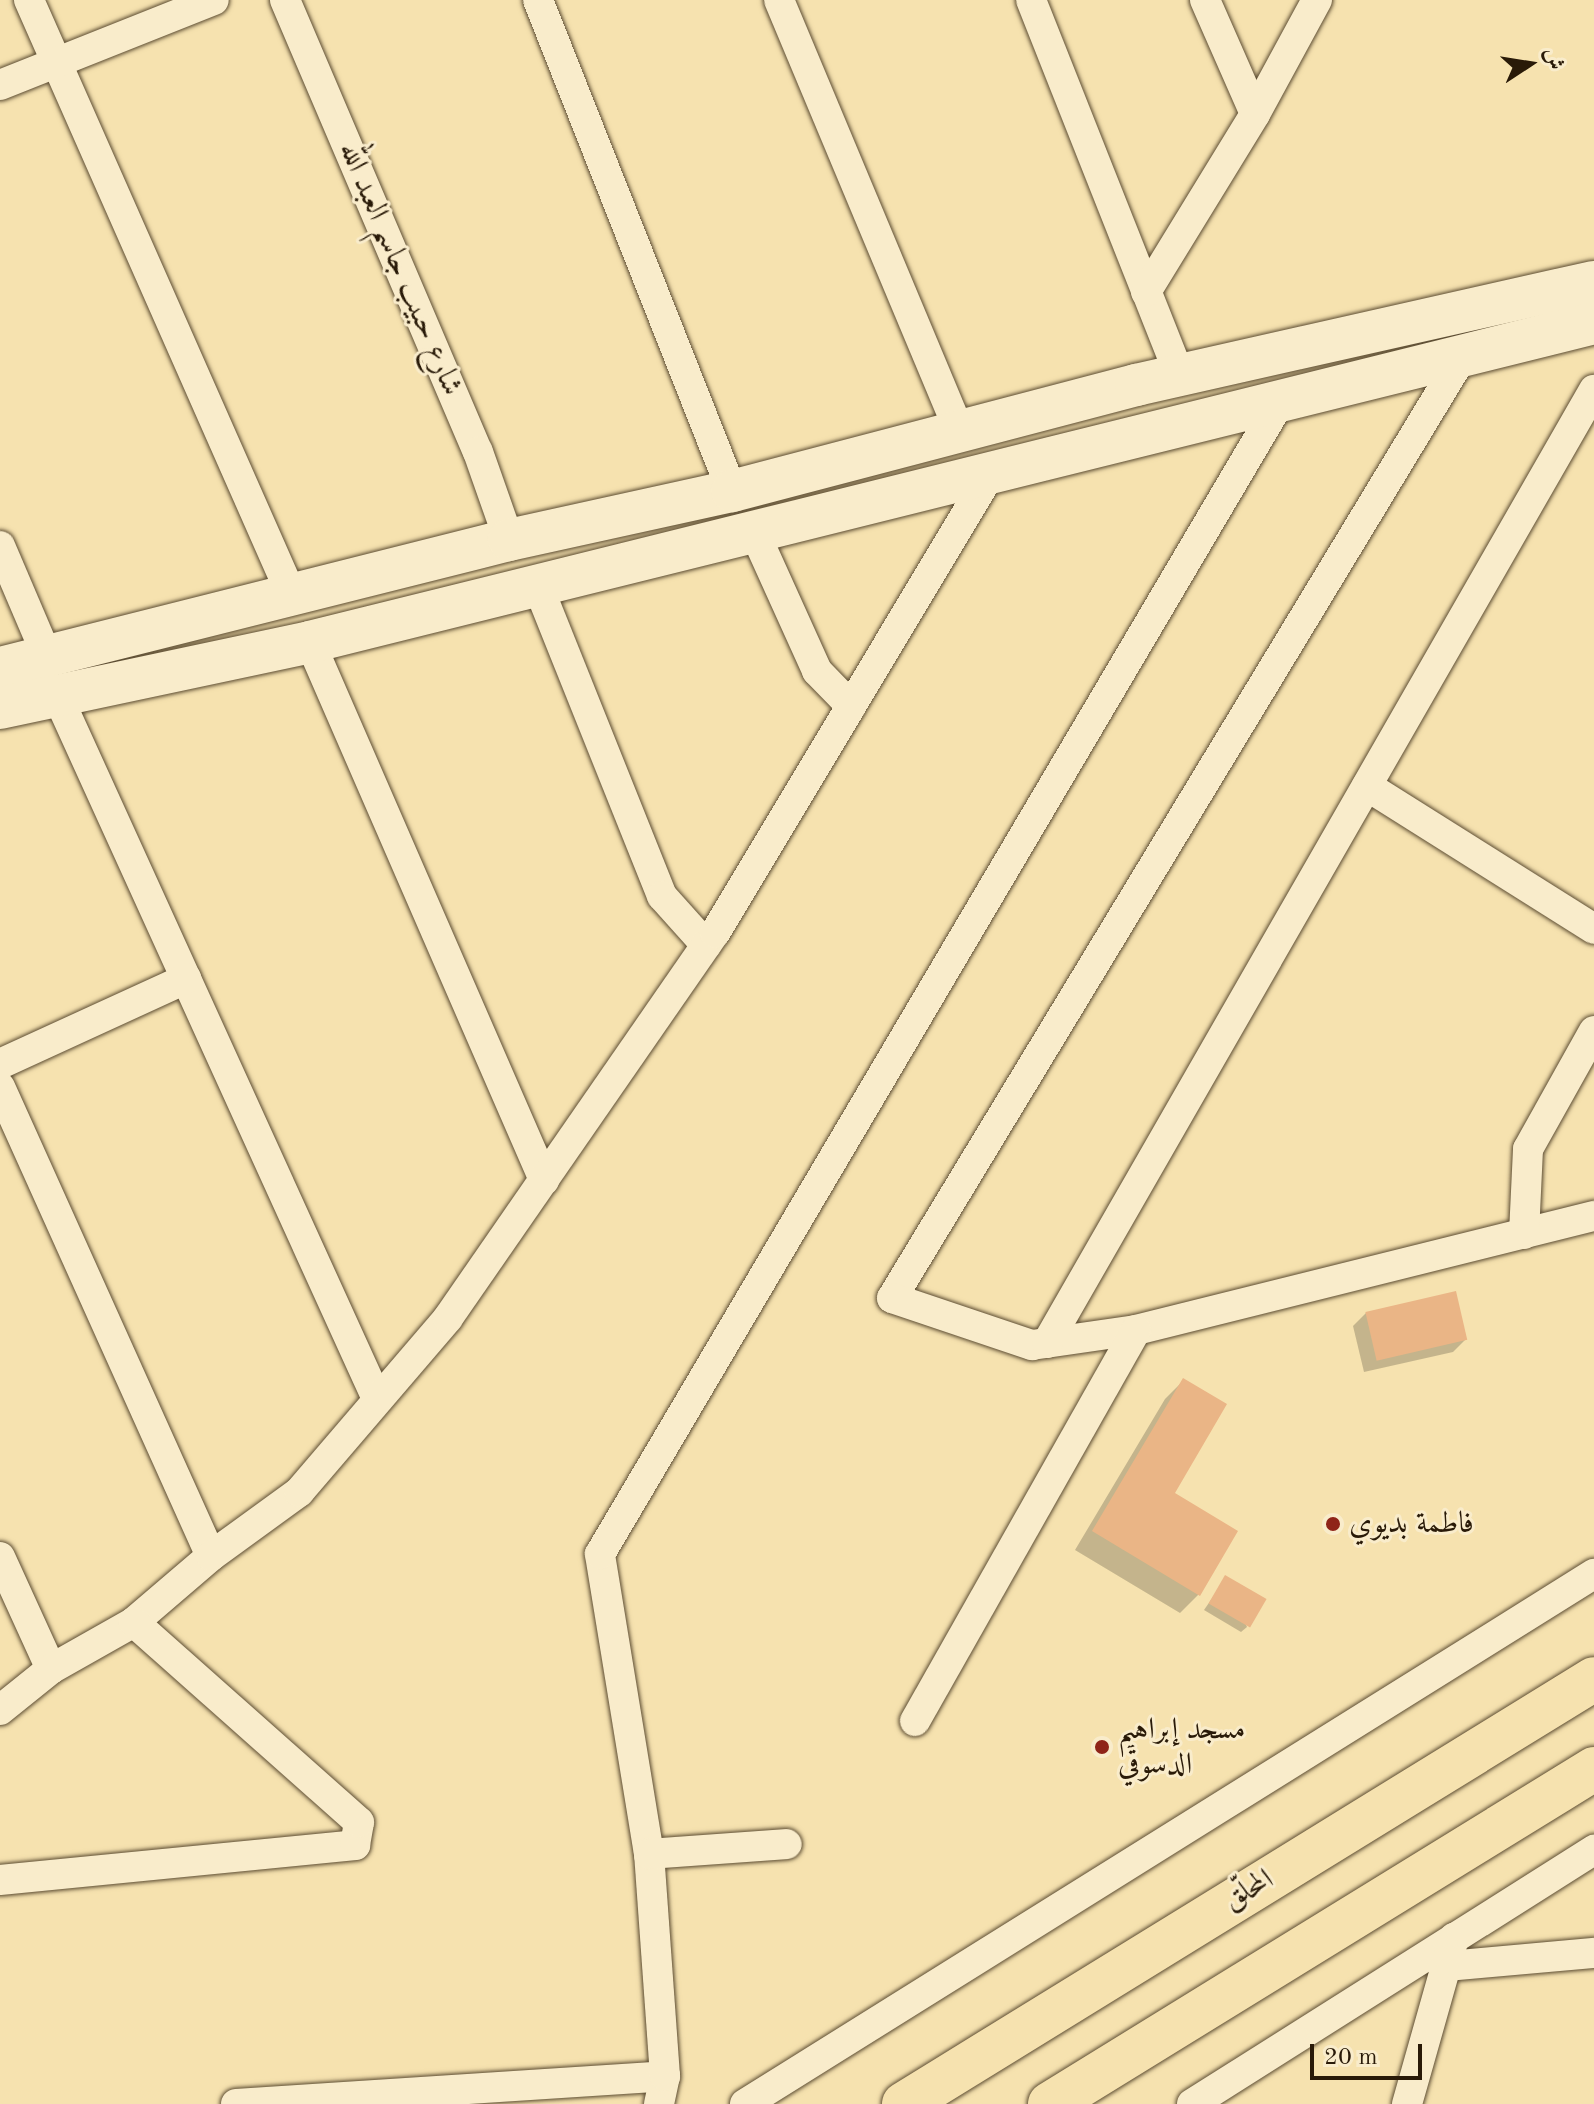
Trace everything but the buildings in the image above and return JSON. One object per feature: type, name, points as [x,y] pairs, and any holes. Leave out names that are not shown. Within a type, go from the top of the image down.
[{"type":"main road","name":"المحلّق","points":[[904,2104],[1594,1679]]},
{"type":"main road","points":[[1050,2104],[1594,1769]]},
{"type":"street","points":[[29,0],[292,596]]},
{"type":"street","points":[[0,85],[214,0]]},
{"type":"street","name":"شارع حبيب جاسم العبد الله","points":[[285,0],[478,452],[509,540]]},
{"type":"street","points":[[538,0],[732,491]]},
{"type":"street","points":[[779,0],[960,433]]},
{"type":"street","points":[[1031,0],[1180,376]]},
{"type":"street","points":[[1205,0],[1255,114]]},
{"type":"street","points":[[1146,292],[1255,114],[1317,0]]},
{"type":"street","points":[[0,668],[509,540],[732,491],[1180,376],[1594,282]]},
{"type":"street","points":[[0,708],[310,642],[753,529],[1594,323]]},
{"type":"street","points":[[1462,357],[892,1298],[1032,1345],[1136,1330],[1594,1216]]},
{"type":"street","points":[[1047,1343],[1594,390]]},
{"type":"street","points":[[236,2104],[662,2090],[649,1854],[600,1554],[1280,402]]},
{"type":"street","points":[[0,1710],[51,1669],[134,1622],[211,1556],[299,1492],[448,1318],[706,945],[992,471]]},
{"type":"street","points":[[753,529],[817,671],[851,706]]},
{"type":"street","points":[[0,546],[47,656]]},
{"type":"street","points":[[538,586],[662,896],[706,945]]},
{"type":"street","points":[[310,642],[544,1180]]},
{"type":"street","points":[[58,697],[377,1399]]},
{"type":"street","points":[[1367,786],[1594,929]]},
{"type":"street","points":[[0,1064],[186,979]]},
{"type":"street","points":[[1524,1234],[1528,1149],[1594,1031]]},
{"type":"street","points":[[0,1087],[211,1556]]},
{"type":"street","points":[[915,1721],[1136,1330]]},
{"type":"street","points":[[0,1557],[51,1669]]},
{"type":"street","points":[[745,2104],[1594,1574]]},
{"type":"street","points":[[0,1880],[355,1845],[359,1822],[134,1622]]},
{"type":"street","points":[[649,1854],[787,1844]]},
{"type":"street","points":[[1192,2104],[1450,1952],[1594,1850]]},
{"type":"street","points":[[1450,1952],[1594,1953]]},
{"type":"street","points":[[1407,2104],[1450,1952]]},
{"type":"place","name":"فاطمة بديوي","points":[[1333,1524]]},
{"type":"place","name":"مسجد إبراهيم الدسوقي","points":[[1102,1747]]}]
